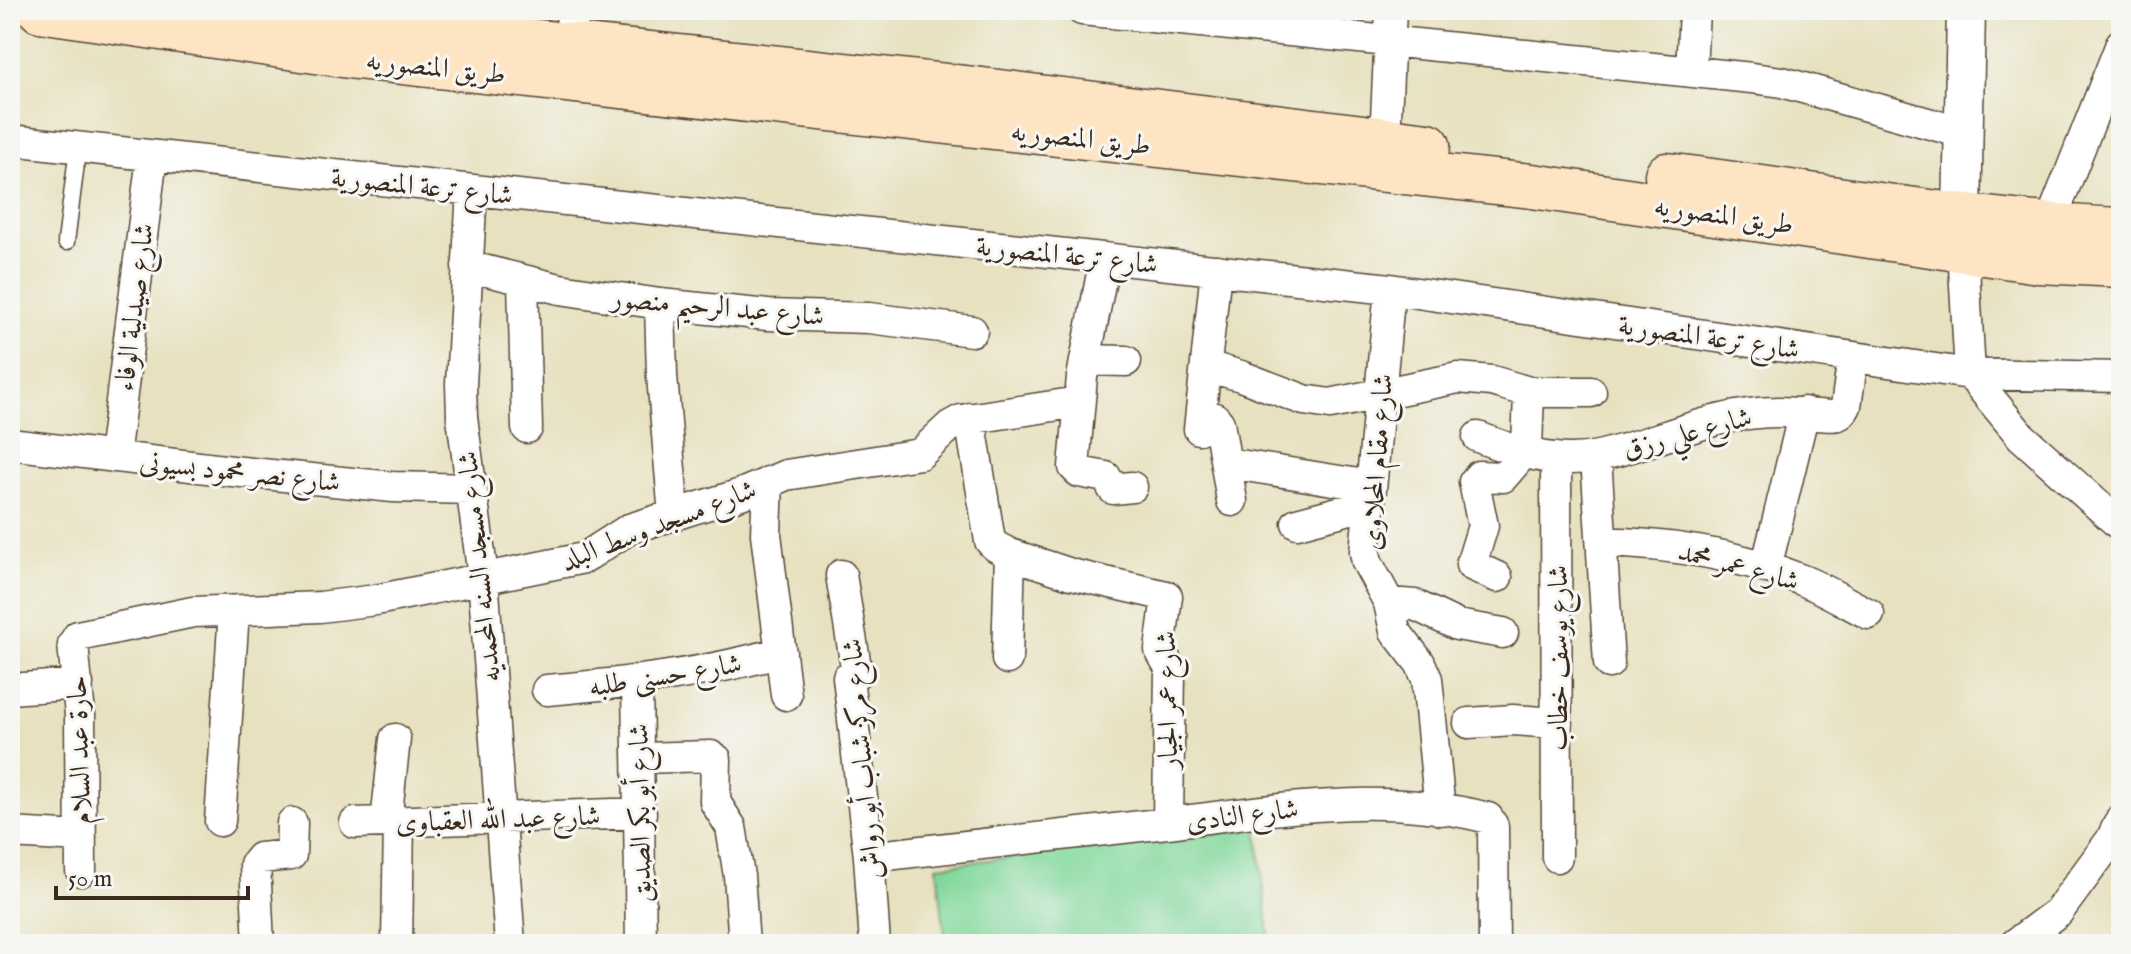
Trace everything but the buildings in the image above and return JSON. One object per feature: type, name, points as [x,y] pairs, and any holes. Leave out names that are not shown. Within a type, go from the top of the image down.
[{"type":"main road","name":"طريق المنصوريه","points":[[40,10],[356,57],[1385,140],[1800,192],[1963,252],[2049,226],[2121,230]]},
{"type":"main road","name":"طريق المنصوريه","points":[[241,10],[573,28],[963,106],[1532,186],[1963,252],[2039,261],[2121,265]]},
{"type":"street","points":[[1082,10],[1237,18],[1389,42],[1782,82],[1963,133]]},
{"type":"street","points":[[1385,140],[1391,10]]},
{"type":"street","points":[[1691,71],[1694,10]]},
{"type":"street","points":[[1966,10],[1963,252],[1970,374],[2021,436],[2121,526]]},
{"type":"street","points":[[2049,226],[2121,44]]},
{"type":"street","name":"شارع ترعة المنصورية","points":[[10,140],[1390,289],[1970,374],[2121,377]]},
{"type":"street","name":"شارع صيدلية الوفاء","points":[[114,457],[152,157]]},
{"type":"street","name":"شارع مسجد السنه المحمديه","points":[[472,190],[461,384],[463,438],[483,577],[510,944]]},
{"type":"street","points":[[1105,258],[1079,402],[1075,469],[1106,477],[1113,489],[1132,487]]},
{"type":"street","name":"شارع عبد الرحيم منصور","points":[[467,266],[560,289],[660,304],[768,315],[893,320],[972,331]]},
{"type":"street","points":[[1216,270],[1200,422],[1217,420],[1232,501]]},
{"type":"street","points":[[523,281],[527,428]]},
{"type":"street","name":"شارع مقام المحلاوى","points":[[1390,289],[1365,552],[1367,562],[1389,603],[1395,631],[1420,663],[1427,679],[1440,810]]},
{"type":"street","points":[[660,304],[662,376],[674,516]]},
{"type":"street","name":"شارع علي رزق","points":[[1478,437],[1524,453],[1556,458],[1596,457],[1662,435],[1747,413],[1804,412],[1833,416],[1842,413],[1846,406],[1853,357]]},
{"type":"street","points":[[1085,360],[1126,361]]},
{"type":"street","points":[[1206,366],[1304,400],[1330,404],[1458,378],[1492,381],[1529,392],[1591,392]]},
{"type":"street","points":[[1497,577],[1471,565],[1483,533],[1469,520],[1475,480],[1479,476],[1501,478],[1524,453],[1528,445],[1529,392]]},
{"type":"street","name":"شارع مسجد وسط البلد","points":[[83,635],[193,612],[320,607],[376,600],[584,558],[629,529],[741,494],[786,475],[920,454],[950,426],[970,418],[1079,402]]},
{"type":"street","points":[[1766,568],[1804,412]]},
{"type":"street","points":[[970,418],[990,541],[1010,554],[1007,659]]},
{"type":"street","name":"شارع نصر محمود بسيونى","points":[[10,444],[393,487],[471,489]]},
{"type":"street","points":[[1596,457],[1609,663]]},
{"type":"street","name":"شارع يوسف خطاب","points":[[1556,458],[1557,857]]},
{"type":"street","points":[[1227,463],[1370,495]]},
{"type":"street","points":[[768,482],[766,534],[786,695]]},
{"type":"street","points":[[1297,523],[1370,495]]},
{"type":"street","name":"شارع عمر محمد","points":[[1602,542],[1659,544],[1732,557],[1803,580],[1869,614]]},
{"type":"street","name":"شارع عمر الجيار","points":[[1010,554],[1071,574],[1167,596],[1160,650],[1170,668],[1168,823]]},
{"type":"street","name":"شارع مركز شباب أبو رواش","points":[[841,575],[857,673],[848,677],[869,857],[875,944]]},
{"type":"street","points":[[1389,603],[1415,605],[1457,625],[1503,633]]},
{"type":"street","points":[[220,821],[234,611]]},
{"type":"street","name":"حارة عبد السلام","points":[[81,871],[80,715],[73,644],[78,636],[83,635]]},
{"type":"street","name":"شارع حسنى طلبه","points":[[547,690],[637,682],[726,668],[781,652]]},
{"type":"street","name":"شارع أبو بكر الصديق","points":[[637,682],[641,944]]},
{"type":"street","points":[[10,689],[78,684]]},
{"type":"street","points":[[1469,723],[1513,720],[1557,723]]},
{"type":"street","points":[[395,739],[392,822],[397,944]]},
{"type":"street","points":[[639,758],[711,756],[716,759],[715,802],[731,827],[739,876],[744,944]]},
{"type":"street","name":"شارع النادى","points":[[869,857],[1290,807],[1378,802],[1440,810],[1488,818],[1493,826],[1494,944]]},
{"type":"street","name":"شارع عبد الله العقباوى","points":[[355,823],[641,813]]},
{"type":"street","points":[[2015,944],[2058,912],[2111,840],[2121,819]]},
{"type":"street","points":[[259,944],[255,864],[260,858],[291,855],[292,823]]},
{"type":"street","points":[[10,833],[81,837]]},
{"type":"lane","points":[[66,242],[78,148]]},
{"type":"green space","points":[[1257,829],[1270,944],[946,944],[937,866]]}]
